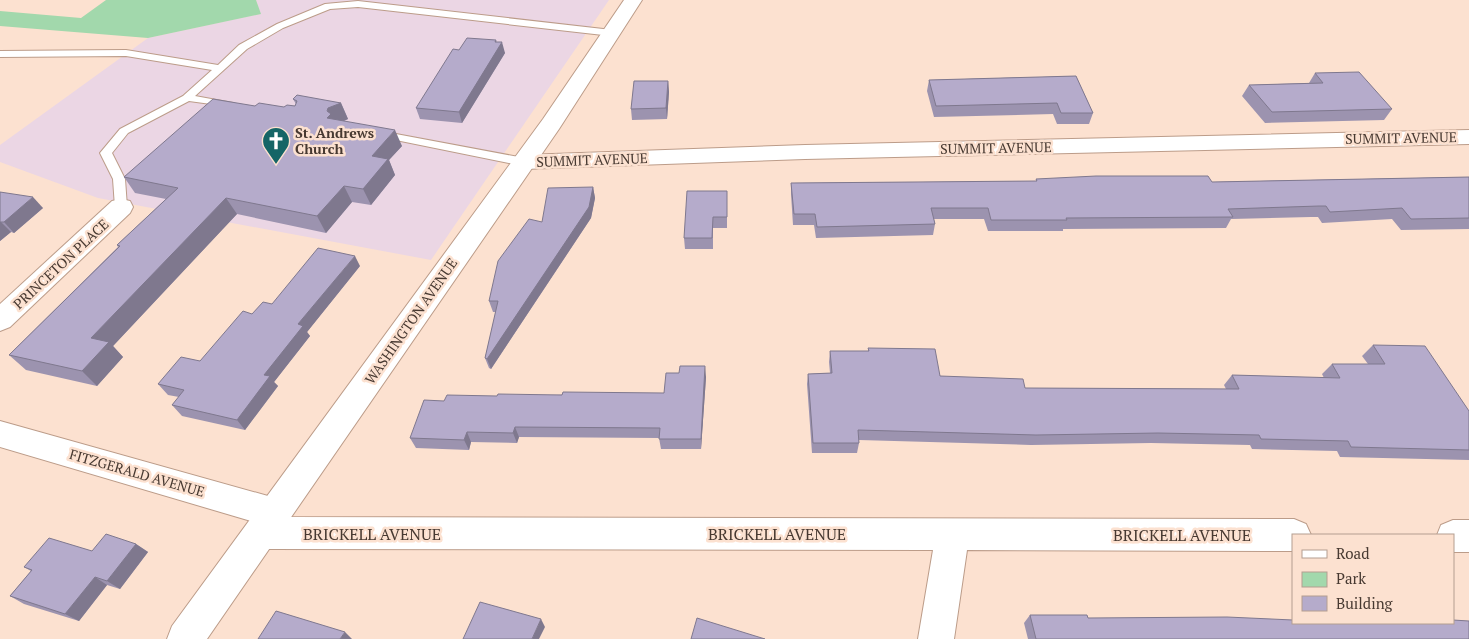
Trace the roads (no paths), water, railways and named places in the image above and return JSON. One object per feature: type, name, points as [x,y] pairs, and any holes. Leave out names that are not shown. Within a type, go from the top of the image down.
[{"type":"street","name":"WASHINGTON AVENUE","points":[[185,639],[524,162],[633,0]]},
{"type":"street","name":"SUMMIT AVENUE","points":[[524,162],[805,152],[1469,137]]},
{"type":"street","name":"PRINCETON PLACE","points":[[0,320],[121,207]]},
{"type":"street","name":"FITZGERALD AVENUE","points":[[0,434],[267,523]]},
{"type":"street","name":"BRICKELL AVENUE","points":[[267,523],[952,534],[1292,535]]},
{"type":"street","points":[[936,639],[952,534]]},
{"type":"street","points":[[1454,536],[1469,536]]},
{"type":"lane","points":[[121,207],[118,179],[106,153],[124,130],[187,98],[244,47],[280,26],[328,6],[358,4],[612,33]]},
{"type":"lane","points":[[0,54],[53,52],[126,53],[220,68]]},
{"type":"lane","points":[[187,98],[242,108]]},
{"type":"lane","points":[[370,132],[524,162]]},
{"type":"place","name":"St. Andrews Church","points":[[276,165]]}]
